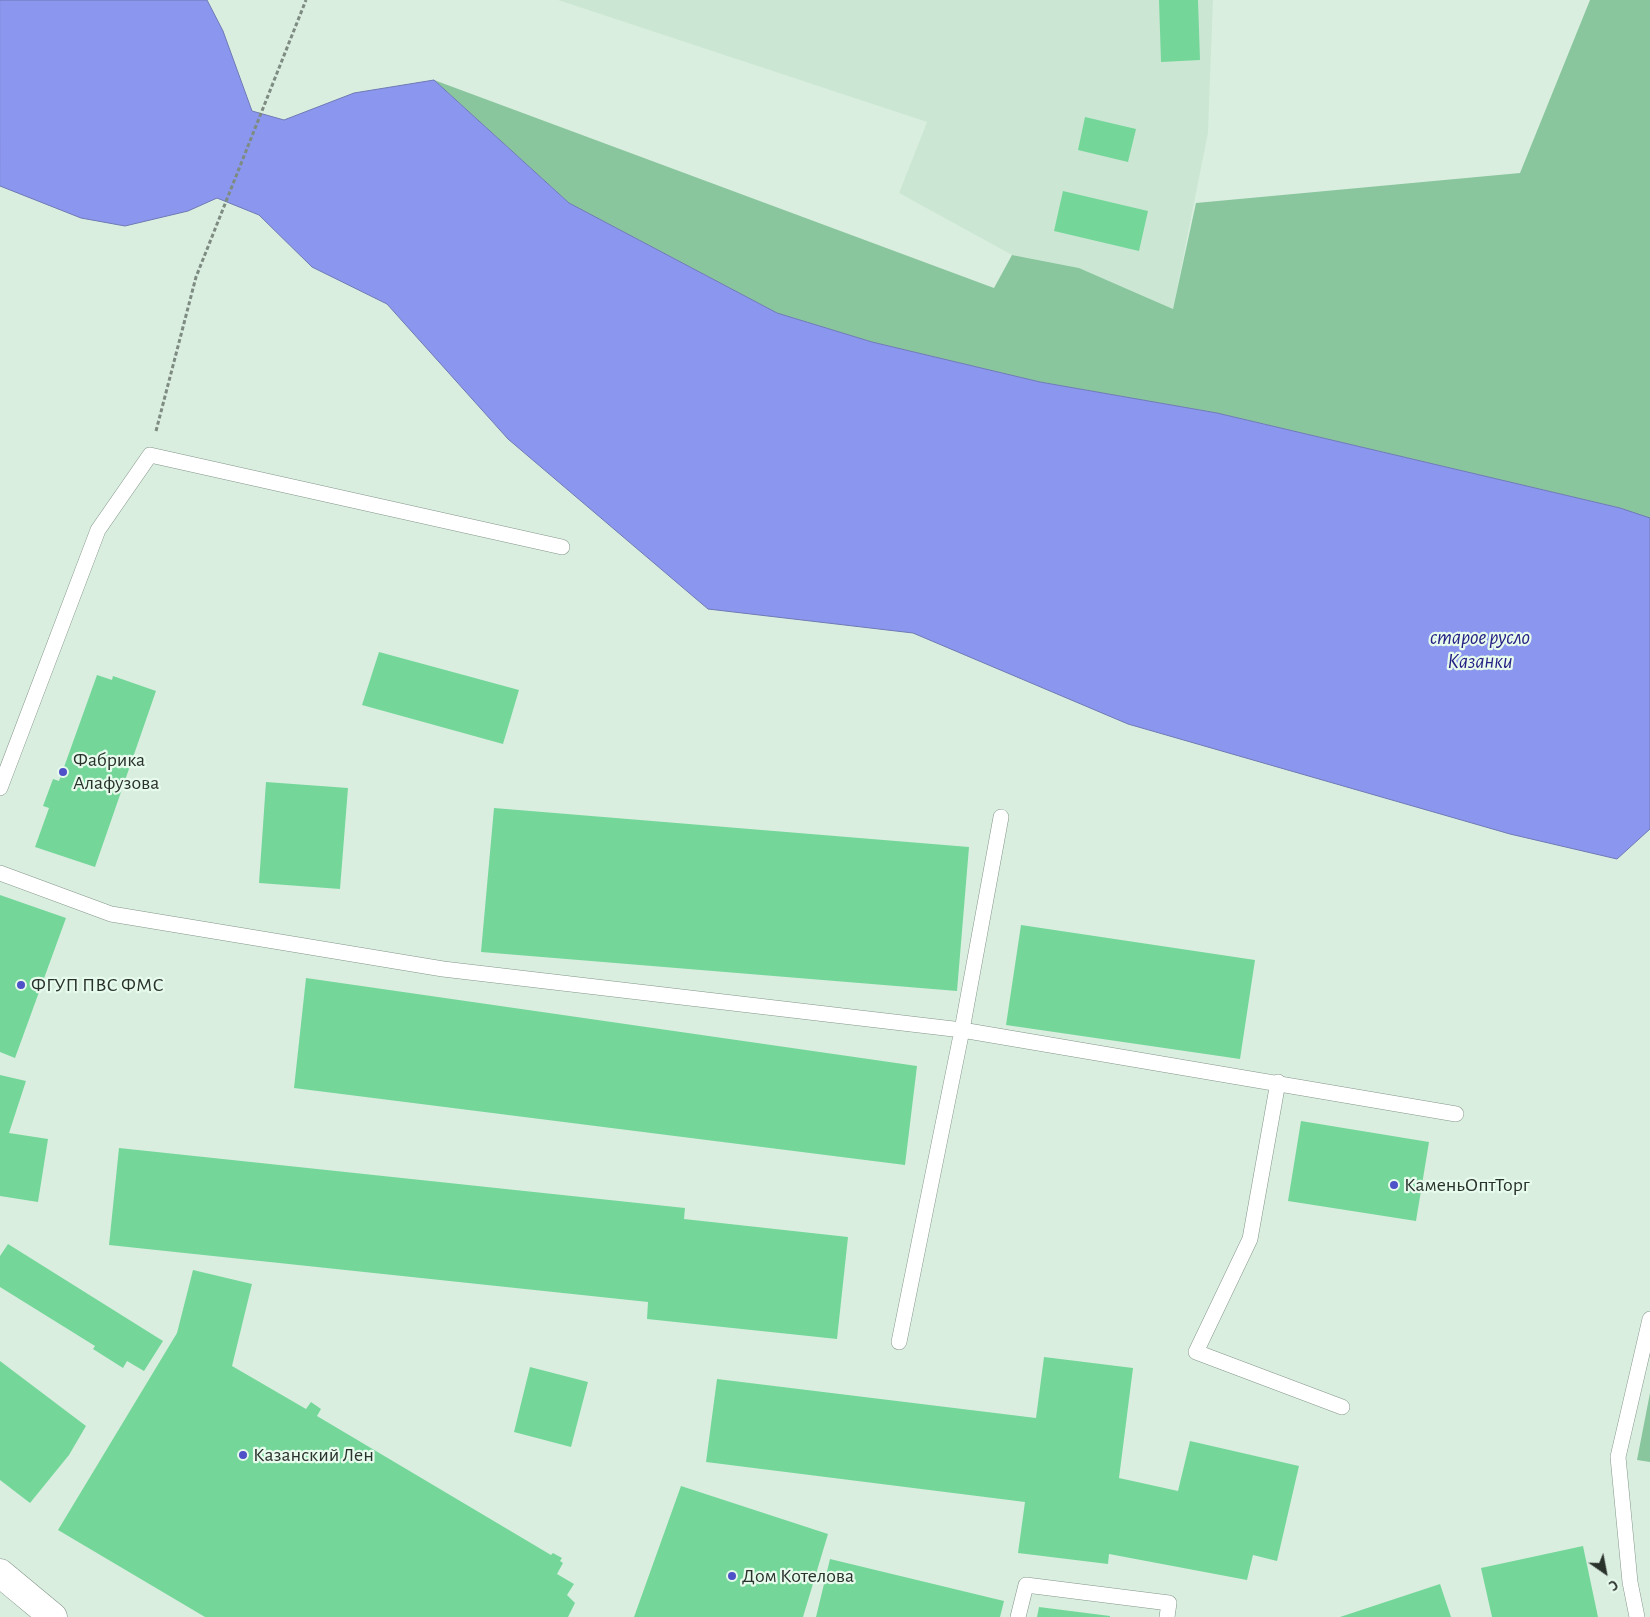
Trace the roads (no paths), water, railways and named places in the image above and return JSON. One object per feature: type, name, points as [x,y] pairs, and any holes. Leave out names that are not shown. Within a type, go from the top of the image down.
[{"type":"street","points":[[0,1573],[53,1617]]},
{"type":"lane","points":[[0,788],[98,530],[150,455],[562,547]]},
{"type":"lane","points":[[899,1342],[962,1030],[1001,817]]},
{"type":"lane","points":[[0,873],[111,914],[424,966],[962,1030],[1278,1082],[1456,1114]]},
{"type":"lane","points":[[1278,1082],[1250,1239],[1196,1352],[1342,1407]]},
{"type":"lane","points":[[1637,1617],[1630,1582],[1618,1457],[1650,1319]]},
{"type":"lane","points":[[1018,1617],[1026,1585],[1169,1603],[1167,1617]]},
{"type":"water","name":"старое русло Казанки","points":[[0,0],[207,0],[223,31],[252,111],[284,120],[354,93],[434,80],[569,203],[777,313],[872,342],[1040,382],[1217,413],[1620,508],[1650,518],[1650,829],[1617,859],[1510,834],[1128,724],[913,633],[708,609],[508,439],[387,304],[312,267],[259,215],[217,198],[188,211],[125,226],[81,218],[0,186]]},
{"type":"place","name":"Фабрика Алафузова","points":[[63,772]]},
{"type":"place","name":"ФГУП ПВС ФМС","points":[[21,985]]},
{"type":"place","name":"КаменьОптТорг","points":[[1394,1185]]},
{"type":"place","name":"Казанский Лен","points":[[243,1455]]},
{"type":"place","name":"Дом Котелова","points":[[732,1576]]}]
